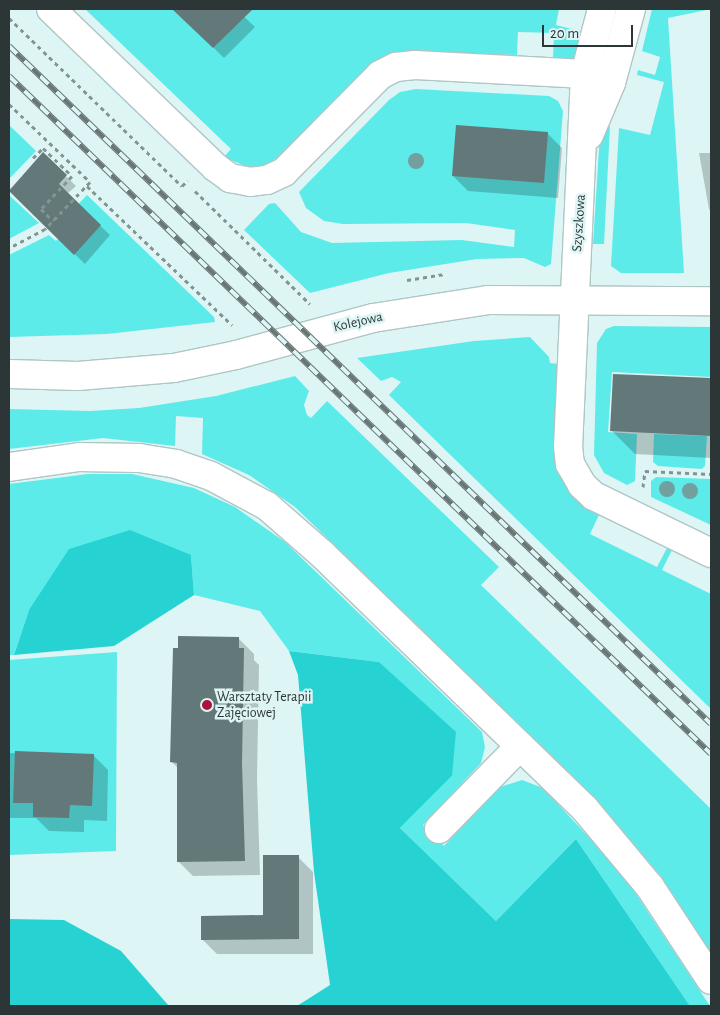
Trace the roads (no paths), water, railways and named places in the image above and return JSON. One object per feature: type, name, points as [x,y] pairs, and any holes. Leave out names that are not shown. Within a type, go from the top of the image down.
[{"type":"street","points":[[51,9],[215,167],[230,178],[250,182],[267,180],[284,172],[380,75],[396,67],[415,65],[585,74]]},
{"type":"street","name":"Szyszkowa","points":[[602,9],[585,74],[584,148],[568,446],[573,471],[594,496],[711,553]]},
{"type":"street","name":"Szyszkowa","points":[[584,148],[611,82],[630,9]]},
{"type":"street","name":"Kolejowa","points":[[9,374],[78,376],[174,368],[236,355],[336,327],[408,311],[488,300],[711,301]]},
{"type":"street","points":[[9,467],[79,457],[139,458],[194,470],[242,490],[300,534],[520,746],[620,848],[664,906],[711,980]]},
{"type":"street","points":[[439,829],[520,746]]},
{"type":"railway","points":[[9,46],[711,724]]},
{"type":"railway","points":[[9,76],[711,754]]},
{"type":"place","name":"Warsztaty Terapii Zajęciowej","points":[[207,705]]}]
